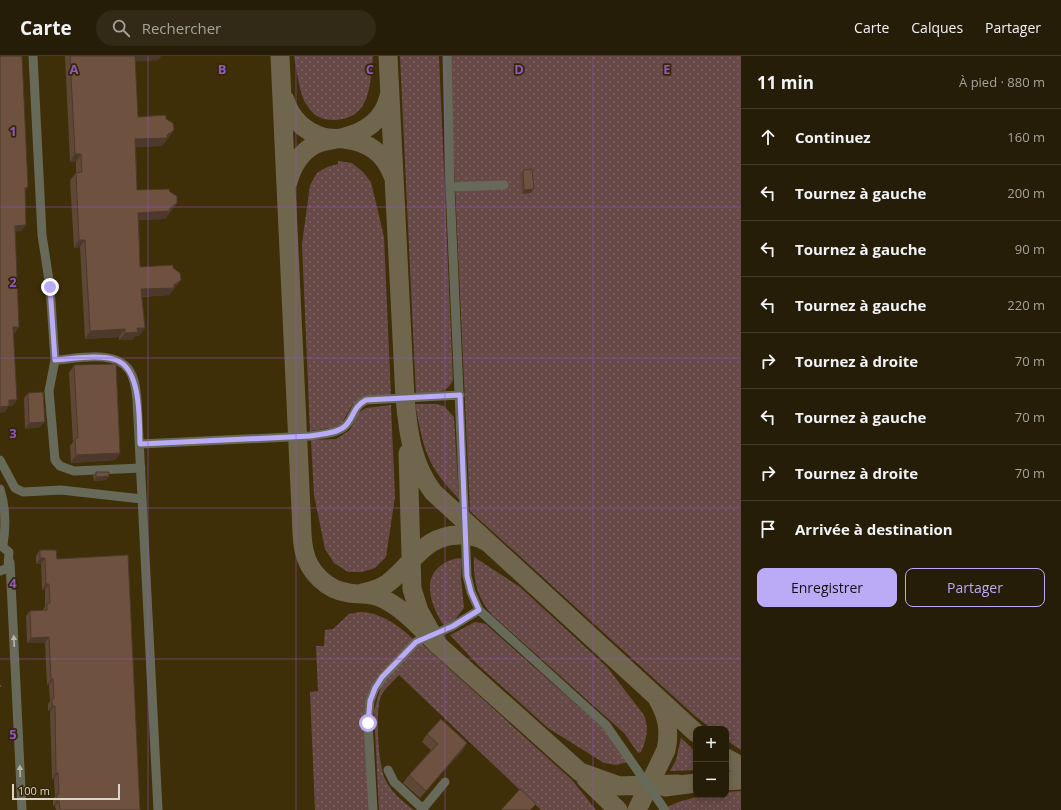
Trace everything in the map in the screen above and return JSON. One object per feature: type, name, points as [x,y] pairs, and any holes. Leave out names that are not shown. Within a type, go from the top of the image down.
[{"type":"street","points":[[33,56],[42,234],[50,287],[55,360],[49,391],[55,460],[60,466],[74,471],[141,468]]},
{"type":"street","points":[[447,56],[450,187],[467,576],[471,592],[479,610],[606,725],[665,810]]},
{"type":"street","points":[[450,187],[504,185]]},
{"type":"street","points":[[55,360],[102,358],[117,360],[128,369],[135,383],[138,400],[158,810]]},
{"type":"street","points":[[140,444],[310,436],[334,432],[345,427],[358,404],[366,400],[460,395]]},
{"type":"street","points":[[0,460],[15,488],[23,492],[61,490],[142,499]]},
{"type":"street","points":[[0,489],[4,503],[5,530],[1,545],[9,552],[10,562],[22,810]]},
{"type":"street","points":[[0,571],[8,568],[10,562]]},
{"type":"street","points":[[373,810],[368,723],[370,701],[375,688],[382,677],[416,642],[453,626],[479,610]]},
{"type":"street","points":[[388,770],[394,782],[422,810],[445,782]]},
{"type":"shaded area","points":[[0,56],[741,56],[741,810],[0,810]]},
{"type":"shaded area","points":[[294,56],[373,56],[369,89],[362,107],[355,114],[346,118],[333,120],[321,118],[314,114],[306,104],[302,94],[298,81]]},
{"type":"shaded area","points":[[400,56],[439,56],[453,380],[447,388],[442,391],[416,395]]},
{"type":"shaded area","points":[[449,56],[741,56],[741,750],[729,742],[729,726],[708,726],[695,716],[470,511]]},
{"type":"shaded area","points":[[338,161],[352,163],[363,172],[371,182],[384,237],[391,396],[359,399],[351,407],[342,423],[337,427],[310,431],[302,244],[310,185],[317,173],[327,167],[338,164]]},
{"type":"shaded area","points":[[415,404],[436,404],[444,406],[454,417],[459,499],[439,476],[428,456],[421,433]]},
{"type":"shaded area","points":[[391,405],[395,497],[386,557],[375,568],[362,572],[348,572],[334,563],[325,549],[314,495],[311,440],[336,439],[350,430],[358,413],[366,408]]},
{"type":"shaded area","points":[[474,557],[520,587],[607,667],[644,715],[647,734],[641,752],[638,753],[624,733],[492,615],[479,595],[475,581]]},
{"type":"shaded area","points":[[458,558],[462,559],[461,578],[464,608],[454,621],[444,626],[434,606],[430,586],[432,577],[437,569],[446,562]]},
{"type":"shaded area","points":[[360,612],[375,615],[390,621],[416,642],[370,701],[373,810],[315,810],[310,692],[318,691],[316,646],[324,646],[325,630],[333,629],[349,614]]},
{"type":"shaded area","points":[[475,622],[486,624],[603,728],[628,762],[616,765],[604,763],[548,728],[478,665],[450,635]]},
{"type":"shaded area","points":[[420,642],[572,780],[596,810],[541,810],[399,675],[383,693],[379,703],[379,750],[385,779],[398,796],[414,810],[379,810],[374,711],[381,686]]},
{"type":"shaded area","points":[[681,738],[693,749],[693,770],[670,771],[676,760]]},
{"type":"shaded area","points":[[741,791],[741,810],[663,810],[685,800],[696,798],[729,798],[729,792]]},
{"type":"building","points":[[0,56],[22,56],[28,187],[25,188],[26,225],[15,226],[19,327],[13,327],[17,400],[9,400],[9,406],[0,407]]},
{"type":"building","points":[[70,56],[135,56],[138,117],[166,115],[166,119],[173,123],[174,130],[167,135],[167,138],[135,139],[137,190],[169,189],[170,192],[177,196],[177,203],[170,208],[170,211],[138,213],[140,267],[173,265],[173,268],[180,273],[181,280],[174,285],[174,288],[141,289],[145,328],[137,328],[138,332],[125,333],[125,329],[90,331],[85,240],[79,240],[76,173],[82,172],[81,154],[75,154]]},
{"type":"building","points":[[532,169],[534,189],[524,190],[523,170]]},
{"type":"building","points":[[116,364],[120,453],[76,455],[75,439],[78,438],[74,365]]},
{"type":"building","points":[[43,392],[45,422],[29,423],[28,393]]},
{"type":"building","points":[[96,472],[109,472],[109,476],[96,477]]},
{"type":"building","points":[[40,550],[56,550],[57,559],[128,555],[140,810],[60,810],[59,801],[57,801],[57,794],[59,794],[58,773],[56,773],[55,706],[52,706],[52,699],[54,698],[53,679],[51,679],[49,637],[31,638],[30,611],[47,610],[47,604],[50,603],[49,584],[46,584],[45,558],[40,558]]},
{"type":"building","points":[[441,719],[467,743],[426,791],[409,775],[438,744],[427,734]]},
{"type":"building","points":[[520,789],[536,804],[530,810],[501,810]]},
{"type":"taxiway","points":[[280,56],[302,540],[306,558],[314,572],[326,584],[341,591],[353,594],[372,595],[387,601],[411,618],[438,645]]},
{"type":"taxiway","points":[[388,56],[405,398],[412,447],[420,470],[433,492],[693,730]]},
{"type":"taxiway","points":[[288,182],[297,161],[309,148],[320,142],[349,136],[365,129],[378,119],[383,112],[389,96]]},
{"type":"taxiway","points":[[285,100],[294,118],[309,131],[323,137],[353,141],[368,146],[380,155],[393,176]]},
{"type":"taxiway","points":[[408,453],[412,589],[419,611],[438,645],[580,772],[619,786],[678,784]]},
{"type":"taxiway","points":[[362,593],[372,591],[388,583],[420,551],[438,539],[462,535],[477,537],[485,541]]},
{"type":"taxiway","points":[[637,810],[666,750],[668,731],[664,712],[658,700]]},
{"type":"taxiway","points":[[729,760],[741,766]]},
{"type":"taxiway","points":[[586,779],[618,810]]},
{"type":"taxiway","points":[[729,781],[741,780]]},
{"type":"taxiway","points":[[665,787],[693,783]]},
{"type":"route","points":[[50,287],[55,360],[102,358],[117,360],[128,369],[135,383],[138,400],[140,444],[256,440],[310,436],[334,432],[345,427],[358,404],[366,400],[460,395],[468,554],[467,576],[471,592],[479,610],[453,626],[433,636],[416,642],[382,677],[375,688],[370,701],[368,723]]}]
